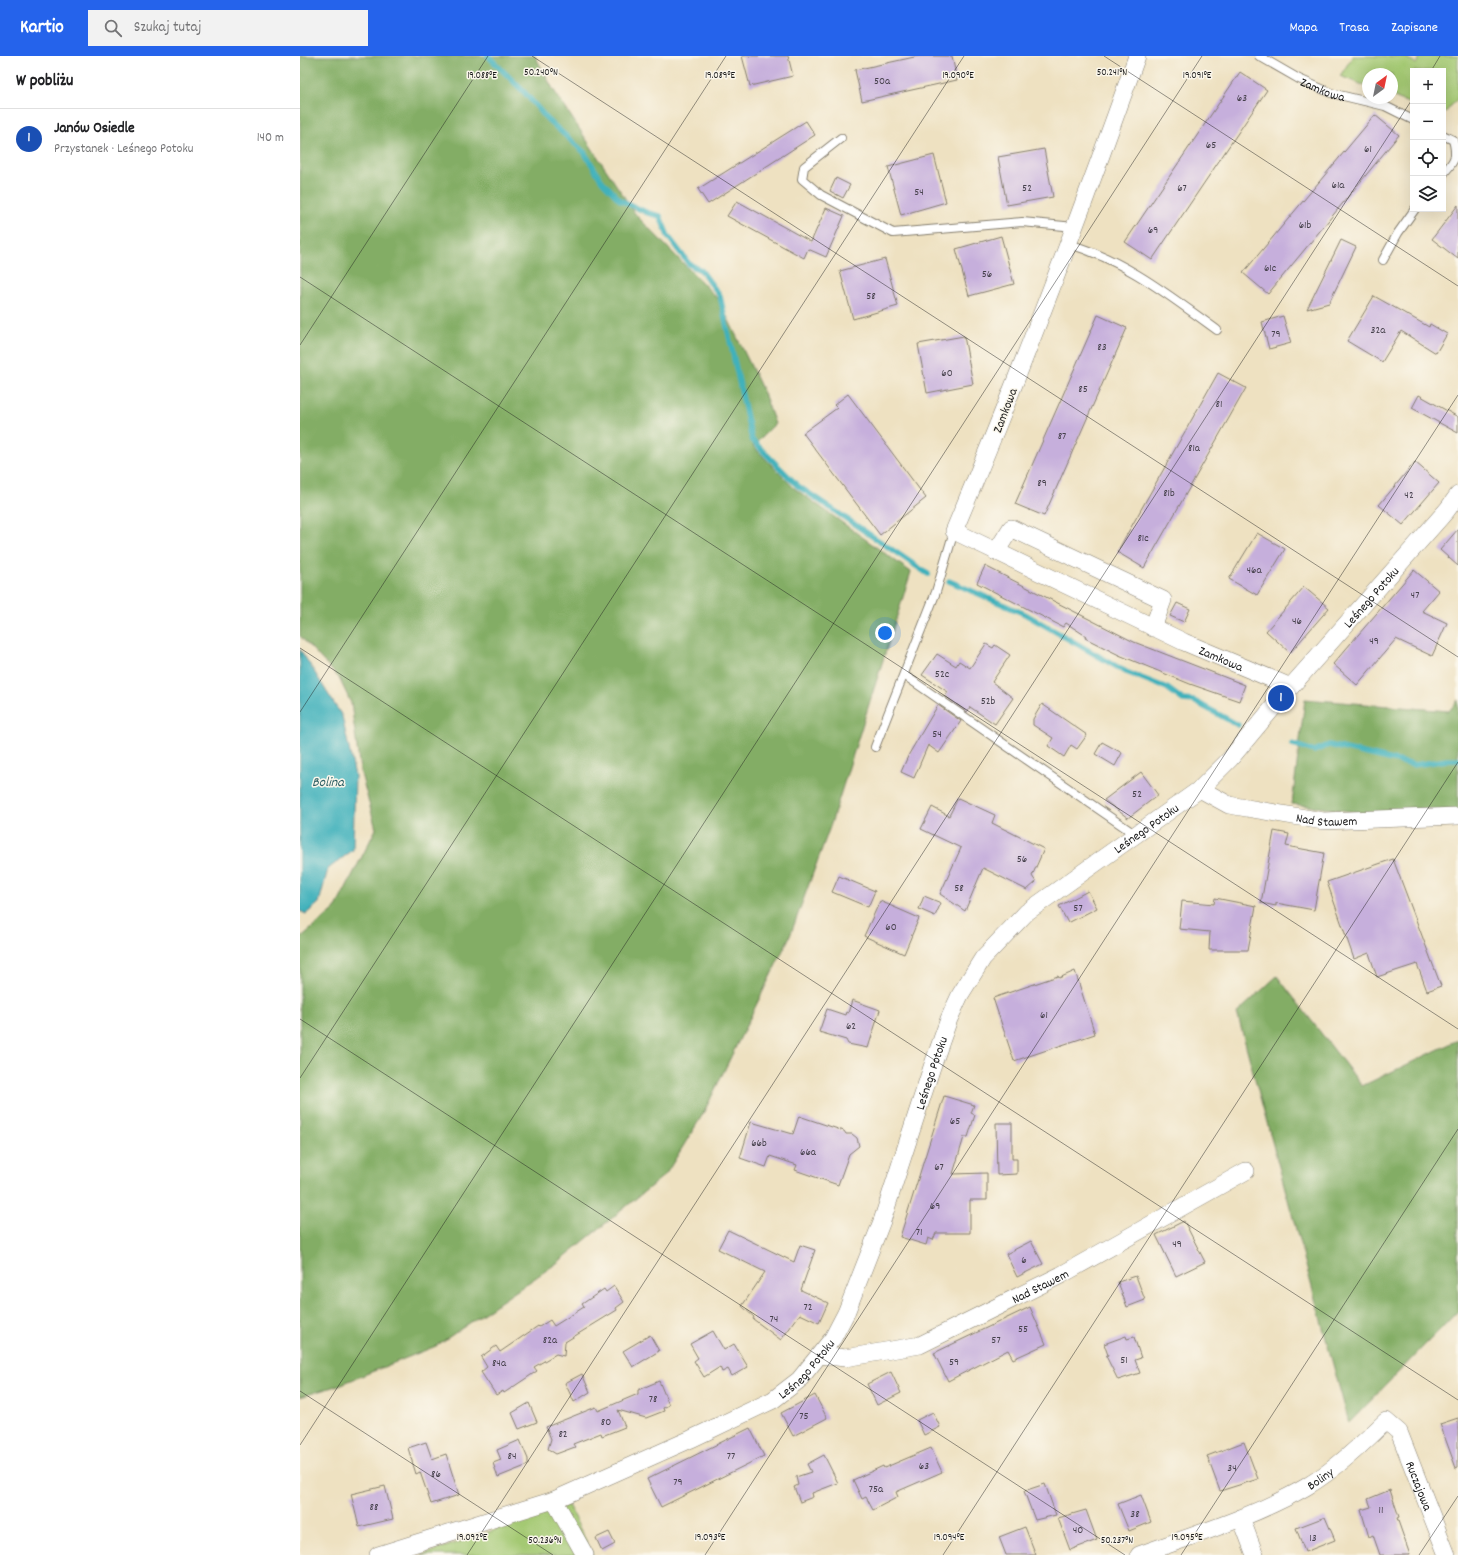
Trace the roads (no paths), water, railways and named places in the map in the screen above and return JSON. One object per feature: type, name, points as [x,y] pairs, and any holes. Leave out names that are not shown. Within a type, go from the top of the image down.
[{"type":"street","name":"Zamkowa","points":[[1137,56],[1075,227],[984,461],[954,531],[1153,628],[1291,687]]},
{"type":"street","name":"Leśnego Potoku","points":[[378,1555],[554,1500],[691,1439],[773,1400],[799,1380],[833,1338],[849,1306],[882,1221],[949,1019],[973,971],[1000,938],[1028,912],[1200,790],[1230,759],[1291,687],[1409,554],[1458,495]]},
{"type":"street","points":[[996,552],[1011,528],[1163,600],[1153,628]]},
{"type":"street","name":"Nad Stawem","points":[[1200,790],[1228,804],[1323,821],[1458,816]]},
{"type":"street","name":"Nad Stawem","points":[[820,1355],[845,1358],[920,1345],[1061,1275],[1246,1171]]},
{"type":"street","name":"Boliny","points":[[1139,1555],[1241,1518],[1306,1487],[1348,1458],[1386,1421]]},
{"type":"street","name":"Ruczajowa","points":[[1386,1421],[1400,1432],[1447,1555]]},
{"type":"street","points":[[554,1500],[585,1555]]},
{"type":"street","points":[[1241,1518],[1255,1555]]},
{"type":"lane","name":"Zamkowa","points":[[1259,56],[1299,79],[1331,93],[1385,106],[1410,118]]},
{"type":"lane","points":[[1446,136],[1453,140],[1457,151],[1455,160],[1446,170]]},
{"type":"lane","points":[[841,138],[804,167],[802,180],[821,195],[893,233],[1022,222],[1075,227]]},
{"type":"lane","points":[[1383,260],[1398,233],[1413,212]]},
{"type":"lane","points":[[1068,244],[1093,251],[1159,288],[1217,330]]},
{"type":"lane","points":[[875,747],[936,592],[954,531]]},
{"type":"lane","points":[[904,675],[1136,836]]},
{"type":"water","name":"Bolina","points":[[300,649],[342,716],[355,776],[353,850],[328,869],[319,903],[306,914],[300,911]]},
{"type":"waterway","points":[[488,56],[525,93],[548,120],[584,152],[602,181],[620,200],[648,213],[660,216],[668,236],[689,264],[701,270],[720,296],[752,440],[798,486],[928,574]]},
{"type":"waterway","points":[[949,581],[1025,614],[1126,672],[1167,688],[1183,700],[1194,701],[1238,725]]},
{"type":"waterway","points":[[1292,744],[1314,751],[1329,745],[1414,765],[1447,760],[1458,760]]},
{"type":"place","name":"Janów Osiedle","points":[[1281,698]]}]
